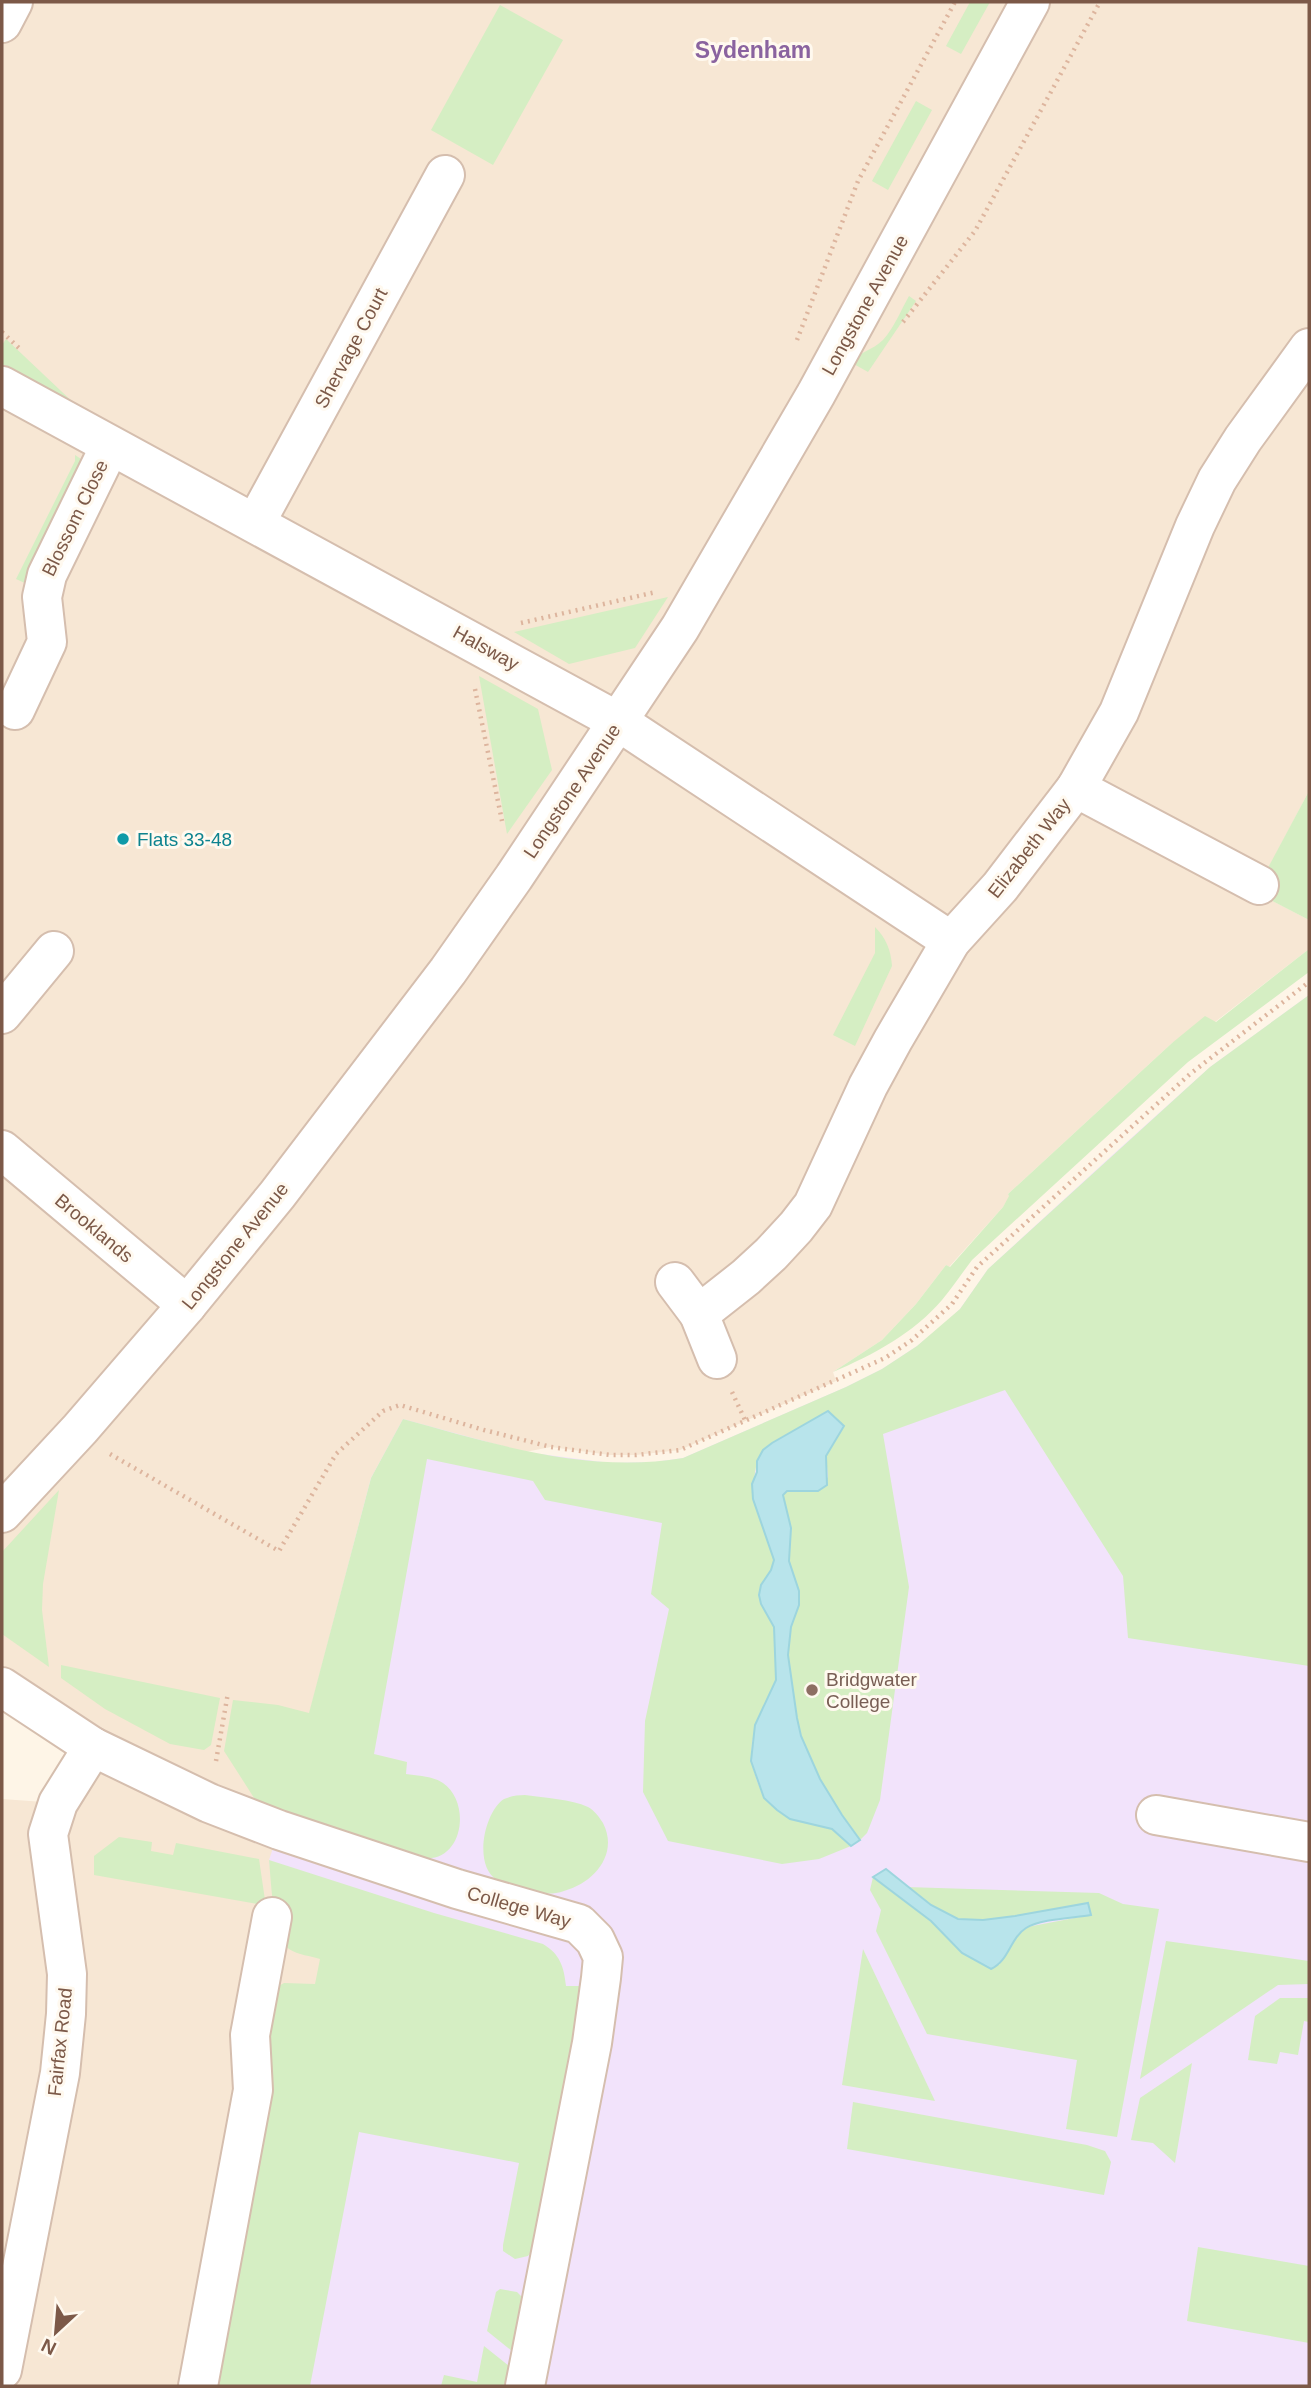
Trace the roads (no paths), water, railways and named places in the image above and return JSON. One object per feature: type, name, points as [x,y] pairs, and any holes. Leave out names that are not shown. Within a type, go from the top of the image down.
[{"type":"street","points":[[2,23],[13,2]]},
{"type":"street","name":"Longstone Avenue","points":[[5,1509],[187,1305],[294,1174],[449,971],[514,877],[619,722],[708,581],[816,394],[1030,2]]},
{"type":"street","name":"Shervage Court","points":[[256,522],[446,174]]},
{"type":"street","name":"Elizabeth Way","points":[[699,1314],[771,1254],[813,1205],[868,1086],[951,941],[1000,887],[1076,788],[1119,712],[1195,526],[1217,480],[1242,439],[1303,369]]},
{"type":"street","name":"Halsway","points":[[2,386],[619,722],[951,941]]},
{"type":"street","name":"Blossom Close","points":[[15,710],[47,642],[43,586],[110,446]]},
{"type":"street","points":[[1076,788],[1259,885]]},
{"type":"street","points":[[2,1014],[54,951]]},
{"type":"street","name":"Brooklands","points":[[2,1150],[187,1305]]},
{"type":"street","points":[[675,1282],[699,1314],[717,1359]]},
{"type":"street","points":[[2,1687],[93,1746]]},
{"type":"street","name":"College Way","points":[[93,1746],[209,1803],[385,1866],[579,1924],[595,1940],[603,1957],[592,2043],[525,2386]]},
{"type":"street","name":"Fairfax Road","points":[[2,2370],[60,2073],[66,2014],[67,1974],[48,1834],[58,1803],[93,1746]]},
{"type":"street","points":[[1156,1815],[1309,1842]]},
{"type":"street","points":[[198,2386],[253,2090],[250,2035],[272,1917]]},
{"type":"water","points":[[828,1411],[844,1426],[826,1456],[827,1485],[818,1491],[787,1491],[783,1495],[791,1528],[789,1561],[799,1591],[799,1605],[791,1627],[788,1655],[801,1736],[820,1779],[860,1840],[851,1846],[832,1829],[790,1819],[777,1810],[764,1798],[751,1761],[755,1725],[776,1680],[774,1627],[759,1595],[761,1585],[774,1560],[753,1499],[752,1484],[757,1472],[757,1461],[763,1450],[772,1443]]},
{"type":"water","points":[[886,1869],[931,1905],[958,1919],[983,1920],[1088,1903],[1091,1915],[1048,1921],[1026,1928],[1016,1938],[1002,1961],[991,1969],[962,1953],[931,1921],[873,1877]]},
{"type":"place","name":"Flats 33-48","points":[[123,839]]},
{"type":"place","name":"Bridgwater College","points":[[812,1690]]},
{"type":"district","name":"Sydenham","points":[[753,50]]}]
